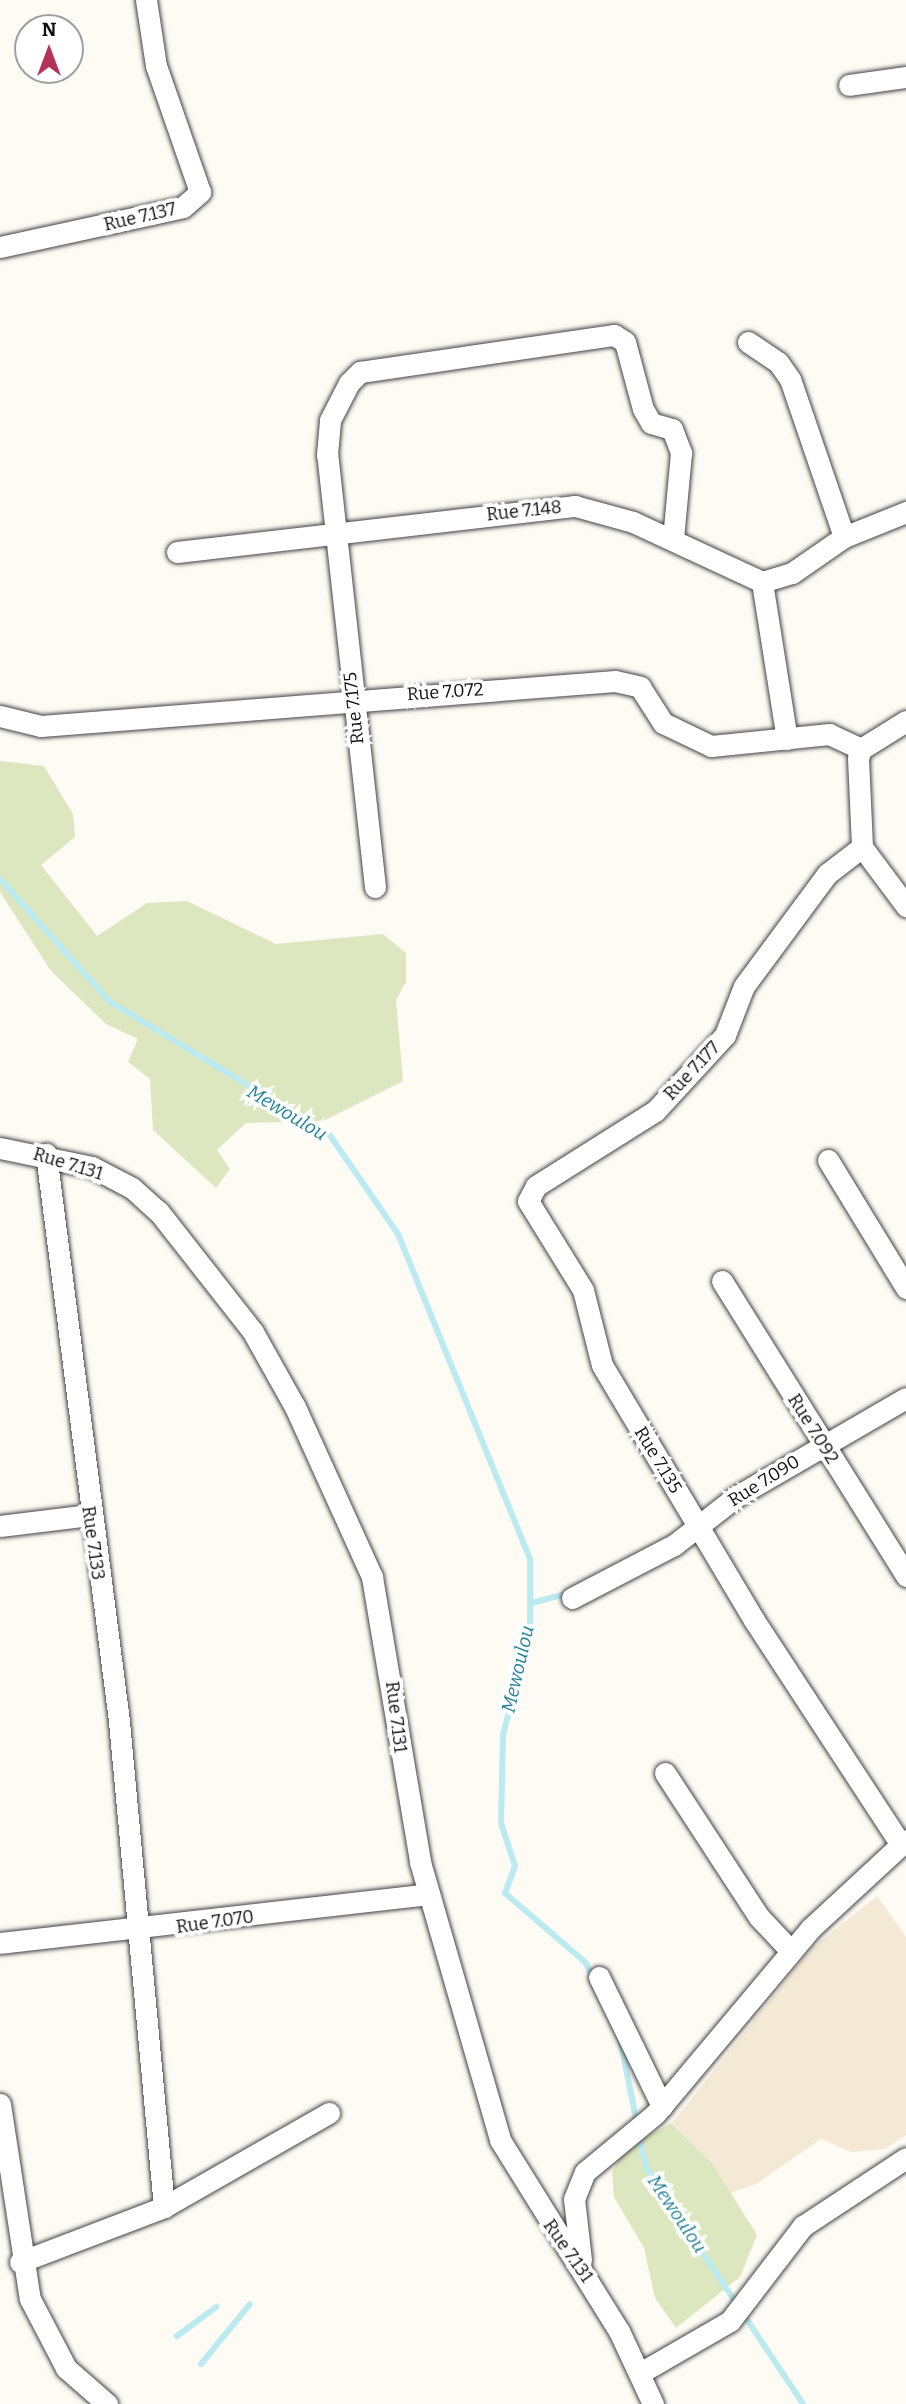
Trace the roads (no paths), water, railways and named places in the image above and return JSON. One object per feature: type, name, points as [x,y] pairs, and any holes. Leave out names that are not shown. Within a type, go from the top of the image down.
[{"type":"street","name":"Rue 7.137","points":[[0,247],[183,207],[200,192],[156,66],[146,0]]},
{"type":"street","points":[[849,85],[906,77]]},
{"type":"street","name":"Rue 7.175","points":[[375,887],[352,697],[338,530],[326,435],[336,405],[360,372],[614,335],[625,342],[643,409],[650,422],[672,429],[681,453],[673,539]]},
{"type":"street","points":[[748,342],[778,362],[790,379],[844,537]]},
{"type":"street","name":"Rue 7.148","points":[[177,552],[338,530],[575,506],[608,512],[673,539],[762,582]]},
{"type":"street","points":[[787,739],[762,582],[792,573],[844,537],[906,512]]},
{"type":"street","name":"Rue 7.072","points":[[0,716],[41,726],[352,697],[615,681],[640,687],[663,723],[688,739],[740,747],[829,734],[861,749]]},
{"type":"street","points":[[906,722],[861,749],[862,847],[906,907]]},
{"type":"street","name":"Rue 7.177","points":[[531,1192],[654,1111],[725,1035],[744,986],[827,874],[862,847]]},
{"type":"street","name":"Rue 7.131","points":[[0,1148],[46,1154],[92,1167],[132,1188],[159,1212],[253,1332],[295,1407],[372,1577],[429,1894],[499,2140],[583,2270],[640,2373],[653,2404]]},
{"type":"street","name":"Rue 7.133","points":[[46,1154],[140,1932],[164,2207]]},
{"type":"street","points":[[828,1160],[906,1288]]},
{"type":"street","name":"Rue 7.135","points":[[531,1192],[532,1209],[592,1311],[602,1365],[697,1526],[816,1716],[903,1842]]},
{"type":"street","name":"Rue 7.092","points":[[722,1281],[822,1446],[906,1576]]},
{"type":"street","name":"Rue 7.090","points":[[572,1598],[674,1545],[697,1526],[822,1446],[906,1398]]},
{"type":"street","points":[[0,1526],[89,1515]]},
{"type":"street","points":[[665,1773],[759,1917],[791,1951]]},
{"type":"street","points":[[583,2270],[574,2218],[585,2172],[663,2106],[791,1951],[903,1842]]},
{"type":"street","name":"Rue 7.070","points":[[0,1943],[140,1932],[429,1894]]},
{"type":"street","points":[[599,1978],[663,2106]]},
{"type":"street","points":[[0,2104],[5,2199],[20,2262],[44,2332],[66,2368],[97,2402]]},
{"type":"street","points":[[20,2262],[164,2207],[329,2113]]},
{"type":"street","points":[[640,2373],[730,2321],[803,2226],[906,2158]]},
{"type":"waterway","name":"Mewoulou","points":[[0,879],[109,1001],[329,1134],[398,1234],[530,1559],[530,1631],[503,1735],[501,1823],[515,1866],[505,1893],[585,1962],[593,1978]]},
{"type":"waterway","points":[[532,1603],[569,1593]]},
{"type":"waterway","name":"Mewoulou","points":[[620,2038],[637,2124]]},
{"type":"waterway","name":"Mewoulou","points":[[638,2135],[647,2169],[803,2404]]},
{"type":"waterway","points":[[201,2364],[250,2304]]},
{"type":"waterway","points":[[177,2336],[216,2307]]}]
